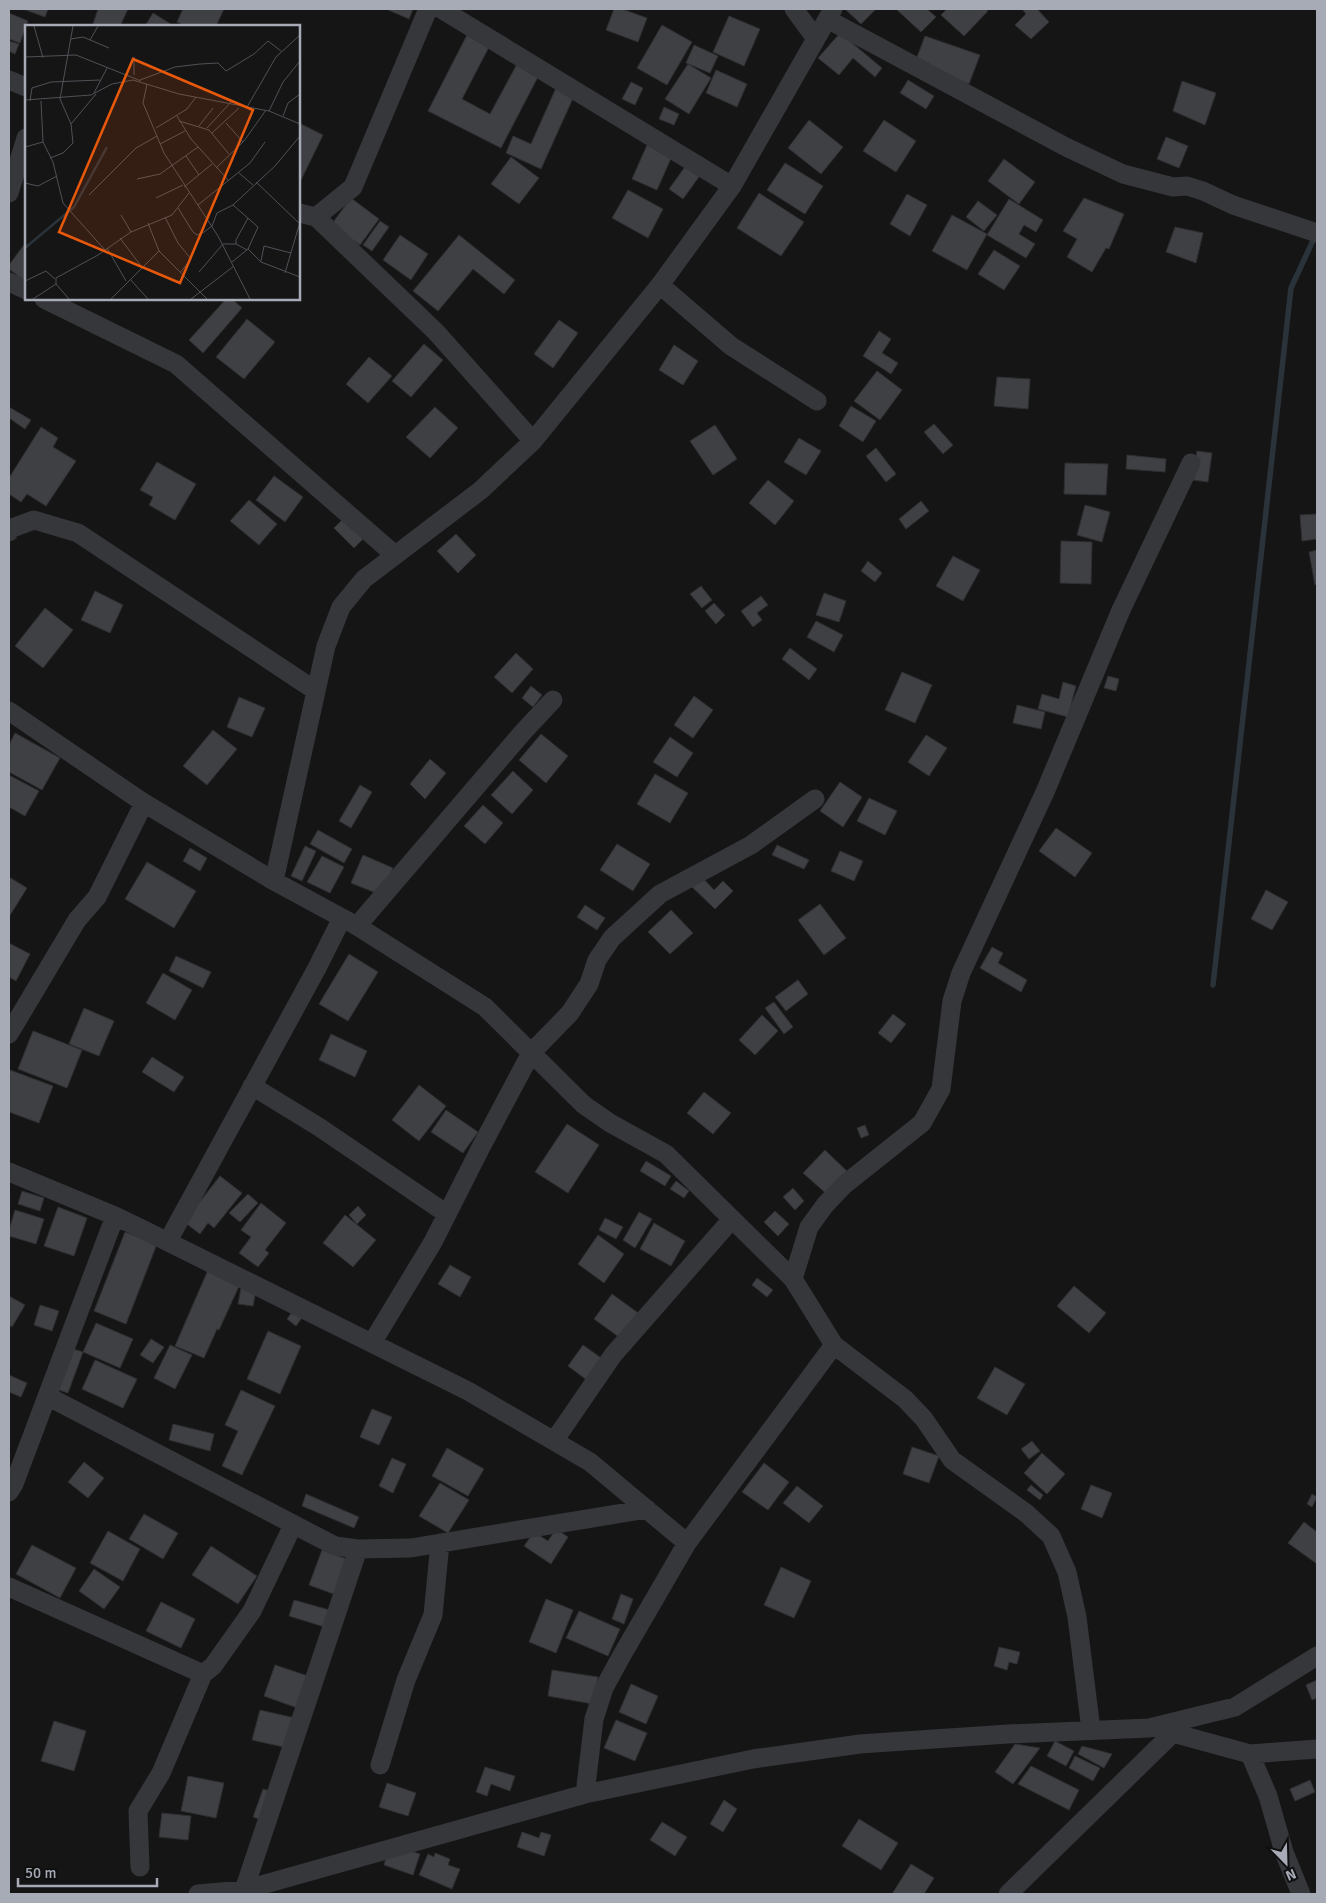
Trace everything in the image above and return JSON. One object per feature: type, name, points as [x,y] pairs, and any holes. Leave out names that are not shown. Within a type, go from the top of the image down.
[{"type":"street","points":[[428,9],[353,186],[307,215],[436,332],[533,441]]},
{"type":"street","points":[[441,9],[732,186]]},
{"type":"street","points":[[794,9],[816,39]]},
{"type":"street","points":[[274,881],[326,646],[341,607],[364,579],[481,490],[533,441],[660,285],[732,186],[830,14],[1066,147],[1123,174],[1173,187],[1187,186],[1233,205],[1317,233]]},
{"type":"street","points":[[9,80],[25,87]]},
{"type":"street","points":[[9,193],[25,141]]},
{"type":"street","points":[[9,282],[25,290]]},
{"type":"street","points":[[660,285],[731,346],[817,401]]},
{"type":"street","points":[[46,300],[176,364],[395,556]]},
{"type":"street","points":[[793,1279],[809,1227],[825,1205],[844,1185],[922,1123],[941,1089],[952,1001],[961,973],[1045,792],[1121,610],[1191,463]]},
{"type":"street","points":[[9,532],[12,528],[34,520],[78,533],[316,691]]},
{"type":"street","points":[[168,1241],[312,977],[350,922],[553,700]]},
{"type":"street","points":[[9,712],[144,803],[274,881],[350,922],[485,1008],[584,1105],[610,1123],[666,1154],[793,1279],[834,1345],[905,1399],[924,1419],[952,1460],[1026,1513],[1052,1536],[1067,1572],[1077,1617],[1091,1730]]},
{"type":"street","points":[[372,1343],[433,1242],[531,1053],[570,1013],[589,984],[597,960],[612,938],[660,894],[750,845],[814,799]]},
{"type":"street","points":[[9,1034],[77,920],[97,897],[144,803]]},
{"type":"street","points":[[252,1086],[319,1127],[447,1214]]},
{"type":"street","points":[[9,1172],[115,1216],[168,1241],[468,1391],[590,1462],[687,1543]]},
{"type":"street","points":[[9,1492],[14,1484],[115,1216]]},
{"type":"street","points":[[554,1441],[613,1355],[732,1219]]},
{"type":"street","points":[[148,1232],[177,1225]]},
{"type":"street","points":[[585,1794],[594,1719],[604,1688],[687,1543],[834,1345]]},
{"type":"street","points":[[47,1396],[335,1546],[358,1549],[412,1548],[647,1509]]},
{"type":"street","points":[[140,1867],[138,1811],[161,1773],[203,1674],[213,1666],[252,1611],[293,1525]]},
{"type":"street","points":[[380,1765],[406,1680],[433,1615],[440,1543]]},
{"type":"street","points":[[244,1890],[358,1549]]},
{"type":"street","points":[[9,1587],[203,1674]]},
{"type":"street","points":[[198,1894],[244,1890],[585,1794],[754,1759],[860,1744],[1150,1728],[1235,1707],[1317,1656]]},
{"type":"street","points":[[1150,1728],[1250,1754],[1317,1749]]},
{"type":"street","points":[[1008,1894],[1173,1733]]},
{"type":"street","points":[[1250,1754],[1268,1796],[1284,1852],[1301,1894]]},
{"type":"building","points":[[23,9],[48,9],[45,17]]},
{"type":"building","points":[[98,9],[128,9],[120,25],[93,24]]},
{"type":"building","points":[[183,9],[224,9],[216,25],[184,25],[177,22]]},
{"type":"building","points":[[386,9],[413,9],[409,19]]},
{"type":"building","points":[[614,9],[622,9],[647,18],[638,42],[606,30]]},
{"type":"building","points":[[845,9],[876,9],[861,24]]},
{"type":"building","points":[[896,9],[927,9],[936,17],[921,32]]},
{"type":"building","points":[[947,9],[985,9],[988,11],[964,36],[941,15]]},
{"type":"building","points":[[1022,9],[1037,9],[1049,22],[1031,39],[1015,25],[1026,14]]},
{"type":"building","points":[[9,13],[28,21],[20,43],[9,39]]},
{"type":"building","points":[[153,13],[172,25],[146,25]]},
{"type":"building","points":[[729,16],[760,29],[744,66],[713,52]]},
{"type":"building","points":[[662,25],[692,42],[667,85],[637,68]]},
{"type":"building","points":[[840,33],[882,68],[875,77],[853,58],[839,75],[818,58]]},
{"type":"building","points":[[467,35],[489,47],[462,99],[490,114],[517,64],[539,75],[501,148],[428,111]]},
{"type":"building","points":[[925,36],[980,55],[969,84],[914,65]]},
{"type":"building","points":[[9,41],[19,44],[15,54],[9,51]]},
{"type":"building","points":[[694,45],[718,56],[710,73],[686,63]]},
{"type":"building","points":[[688,64],[711,78],[689,114],[665,99]]},
{"type":"building","points":[[716,70],[747,84],[737,107],[706,93]]},
{"type":"building","points":[[908,80],[934,96],[926,109],[900,93]]},
{"type":"building","points":[[1182,81],[1216,93],[1205,125],[1173,111]]},
{"type":"building","points":[[631,82],[643,88],[635,105],[622,99]]},
{"type":"building","points":[[556,88],[574,96],[541,169],[506,153],[513,136],[531,144]]},
{"type":"building","points":[[664,107],[679,114],[674,125],[659,119]]},
{"type":"building","points":[[809,120],[843,147],[821,174],[788,148]]},
{"type":"building","points":[[884,120],[916,141],[896,172],[863,151]]},
{"type":"building","points":[[300,124],[323,135],[300,180]]},
{"type":"building","points":[[1166,137],[1188,146],[1179,168],[1157,159]]},
{"type":"building","points":[[647,145],[672,156],[657,190],[632,179]]},
{"type":"building","points":[[511,157],[539,178],[519,204],[491,184]]},
{"type":"building","points":[[1004,159],[1035,182],[1019,204],[988,181]]},
{"type":"building","points":[[785,163],[823,186],[805,214],[767,190]]},
{"type":"building","points":[[687,164],[701,174],[683,199],[669,189]]},
{"type":"building","points":[[628,190],[663,209],[648,238],[612,218]]},
{"type":"building","points":[[759,193],[804,222],[781,256],[737,228]]},
{"type":"building","points":[[907,194],[927,205],[910,236],[890,224]]},
{"type":"building","points":[[351,198],[379,219],[360,245],[331,225]]},
{"type":"building","points":[[1084,198],[1124,214],[1109,249],[1106,248],[1092,272],[1067,257],[1077,239],[1063,231]]},
{"type":"building","points":[[1009,199],[1043,220],[1036,232],[1024,225],[1019,234],[1035,244],[1026,258],[987,235]]},
{"type":"building","points":[[978,201],[997,215],[984,231],[966,217]]},
{"type":"building","points":[[952,215],[987,234],[967,270],[932,251]]},
{"type":"building","points":[[380,221],[389,227],[372,251],[363,245]]},
{"type":"building","points":[[1175,227],[1203,233],[1196,263],[1166,252]]},
{"type":"building","points":[[400,235],[428,254],[411,280],[383,260]]},
{"type":"building","points":[[459,235],[515,280],[504,294],[473,269],[438,311],[413,291]]},
{"type":"building","points":[[25,243],[25,281],[9,269],[9,265]]},
{"type":"building","points":[[994,250],[1020,266],[1004,290],[978,274]]},
{"type":"building","points":[[225,300],[233,300],[242,308],[203,353],[189,340]]},
{"type":"building","points":[[247,319],[275,342],[244,379],[216,357]]},
{"type":"building","points":[[559,320],[578,333],[553,368],[534,354]]},
{"type":"building","points":[[879,331],[891,339],[882,353],[898,363],[891,374],[863,356]]},
{"type":"building","points":[[424,344],[443,360],[411,397],[392,381]]},
{"type":"building","points":[[674,345],[698,361],[683,385],[659,370]]},
{"type":"building","points":[[369,357],[392,376],[368,403],[346,384]]},
{"type":"building","points":[[877,371],[902,390],[880,420],[854,401]]},
{"type":"building","points":[[997,377],[1030,379],[1028,409],[994,406]]},
{"type":"building","points":[[851,406],[876,421],[863,442],[839,426]]},
{"type":"building","points":[[9,407],[31,420],[25,429],[9,418]]},
{"type":"building","points":[[435,407],[458,428],[430,458],[406,437]]},
{"type":"building","points":[[934,424],[953,445],[943,454],[924,432]]},
{"type":"building","points":[[715,425],[737,459],[713,475],[690,441]]},
{"type":"building","points":[[41,427],[58,438],[53,447],[76,461],[46,506],[27,494],[21,502],[9,494],[9,478]]},
{"type":"building","points":[[799,438],[821,451],[806,475],[784,462]]},
{"type":"building","points":[[876,448],[896,474],[886,482],[866,456]]},
{"type":"building","points":[[1197,451],[1212,453],[1208,482],[1193,480]]},
{"type":"building","points":[[1127,455],[1166,459],[1165,472],[1126,469]]},
{"type":"building","points":[[157,462],[196,484],[175,520],[149,505],[153,497],[140,490]]},
{"type":"building","points":[[1065,463],[1108,464],[1106,495],[1064,494]]},
{"type":"building","points":[[274,476],[303,497],[285,522],[256,500]]},
{"type":"building","points":[[768,480],[794,501],[775,525],[749,503]]},
{"type":"building","points":[[249,500],[277,524],[259,545],[230,521]]},
{"type":"building","points":[[921,501],[929,511],[906,529],[899,519]]},
{"type":"building","points":[[1085,505],[1110,512],[1102,542],[1077,535]]},
{"type":"building","points":[[1317,514],[1317,539],[1302,541],[1300,515]]},
{"type":"building","points":[[343,519],[363,539],[354,548],[334,528]]},
{"type":"building","points":[[456,534],[476,555],[458,573],[437,551]]},
{"type":"building","points":[[1061,541],[1092,542],[1091,584],[1060,583]]},
{"type":"building","points":[[1317,550],[1317,584],[1315,585],[1309,552]]},
{"type":"building","points":[[953,556],[980,570],[963,601],[936,586]]},
{"type":"building","points":[[868,561],[882,573],[875,582],[861,571]]},
{"type":"building","points":[[701,586],[712,600],[702,608],[690,594]]},
{"type":"building","points":[[95,591],[123,605],[110,633],[81,620]]},
{"type":"building","points":[[824,593],[846,601],[839,622],[816,615]]},
{"type":"building","points":[[761,596],[768,605],[757,613],[762,620],[753,627],[741,611]]},
{"type":"building","points":[[714,603],[725,615],[716,624],[705,611]]},
{"type":"building","points":[[45,608],[73,630],[43,668],[15,646]]},
{"type":"building","points":[[816,621],[843,635],[834,652],[807,637]]},
{"type":"building","points":[[790,648],[817,669],[809,680],[782,659]]},
{"type":"building","points":[[516,653],[533,669],[512,693],[494,677]]},
{"type":"building","points":[[902,672],[932,685],[915,723],[885,710]]},
{"type":"building","points":[[1108,676],[1119,679],[1116,691],[1104,688]]},
{"type":"building","points":[[1063,682],[1076,686],[1068,717],[1038,709],[1042,694],[1059,699]]},
{"type":"building","points":[[531,686],[542,695],[533,707],[522,698]]},
{"type":"building","points":[[694,696],[713,710],[693,738],[674,725]]},
{"type":"building","points":[[239,697],[265,708],[252,737],[227,727]]},
{"type":"building","points":[[1017,705],[1045,712],[1041,729],[1013,723]]},
{"type":"building","points":[[213,730],[237,749],[207,785],[183,766]]},
{"type":"building","points":[[15,733],[60,758],[42,790],[9,772],[9,745]]},
{"type":"building","points":[[541,734],[568,756],[546,783],[519,760]]},
{"type":"building","points":[[926,735],[947,748],[929,776],[908,762]]},
{"type":"building","points":[[670,737],[693,753],[677,777],[653,762]]},
{"type":"building","points":[[430,759],[446,773],[425,799],[410,784]]},
{"type":"building","points":[[513,771],[533,790],[512,814],[491,795]]},
{"type":"building","points":[[655,774],[688,793],[670,823],[637,804]]},
{"type":"building","points":[[9,775],[39,791],[25,816],[9,807]]},
{"type":"building","points":[[840,782],[862,797],[843,827],[820,811]]},
{"type":"building","points":[[360,785],[372,792],[351,828],[339,821]]},
{"type":"building","points":[[869,798],[897,811],[885,835],[857,821]]},
{"type":"building","points":[[483,805],[503,823],[485,844],[464,826]]},
{"type":"building","points":[[1056,828],[1092,853],[1075,877],[1039,851]]},
{"type":"building","points":[[318,830],[352,849],[344,863],[310,844]]},
{"type":"building","points":[[617,844],[650,864],[633,891],[600,870]]},
{"type":"building","points":[[777,845],[809,860],[804,869],[772,855]]},
{"type":"building","points":[[305,846],[316,851],[302,881],[291,876]]},
{"type":"building","points":[[190,848],[207,858],[200,871],[183,861]]},
{"type":"building","points":[[840,851],[863,861],[854,881],[831,871]]},
{"type":"building","points":[[363,855],[393,868],[381,895],[351,883]]},
{"type":"building","points":[[322,856],[344,867],[330,893],[307,882]]},
{"type":"building","points":[[147,862],[196,891],[174,928],[125,899]]},
{"type":"building","points":[[701,876],[714,890],[723,881],[733,891],[715,909],[691,886]]},
{"type":"building","points":[[9,877],[27,888],[9,917]]},
{"type":"building","points":[[1266,890],[1288,902],[1272,930],[1251,919]]},
{"type":"building","points":[[820,904],[846,938],[824,955],[798,920]]},
{"type":"building","points":[[585,905],[605,918],[597,930],[577,917]]},
{"type":"building","points":[[671,910],[693,933],[670,954],[648,932]]},
{"type":"building","points":[[9,943],[30,954],[16,981],[9,977]]},
{"type":"building","points":[[992,947],[1003,953],[998,963],[1027,980],[1021,992],[980,968]]},
{"type":"building","points":[[349,954],[378,972],[348,1021],[319,1004]]},
{"type":"building","points":[[176,956],[211,972],[203,988],[169,971]]},
{"type":"building","points":[[163,973],[192,990],[175,1020],[146,1003]]},
{"type":"building","points":[[798,980],[808,994],[786,1011],[775,997]]},
{"type":"building","points":[[774,1002],[793,1027],[784,1034],[765,1008]]},
{"type":"building","points":[[84,1008],[114,1021],[99,1056],[69,1044]]},
{"type":"building","points":[[893,1014],[906,1024],[891,1043],[878,1033]]},
{"type":"building","points":[[762,1015],[778,1031],[755,1055],[739,1040]]},
{"type":"building","points":[[33,1031],[82,1050],[67,1088],[18,1069]]},
{"type":"building","points":[[331,1034],[367,1051],[355,1077],[319,1060]]},
{"type":"building","points":[[152,1057],[184,1077],[174,1092],[142,1072]]},
{"type":"building","points":[[10,1070],[53,1086],[39,1123],[9,1112]]},
{"type":"building","points":[[419,1085],[446,1106],[419,1141],[392,1120]]},
{"type":"building","points":[[704,1092],[731,1113],[713,1134],[687,1113]]},
{"type":"building","points":[[446,1110],[478,1132],[463,1153],[431,1132]]},
{"type":"building","points":[[567,1124],[599,1145],[568,1193],[535,1172]]},
{"type":"building","points":[[865,1125],[869,1135],[861,1138],[857,1128]]},
{"type":"building","points":[[825,1150],[851,1175],[830,1197],[803,1173]]},
{"type":"building","points":[[646,1161],[671,1176],[665,1186],[640,1171]]},
{"type":"building","points":[[220,1176],[242,1193],[214,1228],[208,1223],[200,1234],[184,1222]]},
{"type":"building","points":[[676,1181],[689,1191],[684,1198],[670,1189]]},
{"type":"building","points":[[793,1188],[804,1201],[795,1210],[783,1197]]},
{"type":"building","points":[[22,1191],[44,1198],[40,1211],[18,1204]]},
{"type":"building","points":[[248,1194],[258,1203],[240,1222],[229,1213]]},
{"type":"building","points":[[261,1203],[286,1223],[265,1250],[269,1253],[258,1267],[239,1253],[251,1237],[241,1230]]},
{"type":"building","points":[[358,1206],[366,1215],[357,1224],[349,1215]]},
{"type":"building","points":[[58,1207],[87,1218],[74,1256],[44,1246]]},
{"type":"building","points":[[15,1210],[44,1219],[36,1244],[9,1236]]},
{"type":"building","points":[[775,1211],[789,1224],[778,1236],[764,1222]]},
{"type":"building","points":[[639,1212],[652,1219],[635,1248],[623,1240]]},
{"type":"building","points":[[345,1215],[376,1240],[353,1267],[323,1243]]},
{"type":"building","points":[[605,1218],[623,1227],[616,1239],[599,1230]]},
{"type":"building","points":[[654,1223],[685,1241],[671,1266],[640,1249]]},
{"type":"building","points":[[125,1232],[157,1244],[126,1324],[94,1311]]},
{"type":"building","points":[[598,1235],[624,1254],[604,1283],[578,1264]]},
{"type":"building","points":[[450,1265],[471,1277],[460,1297],[438,1284]]},
{"type":"building","points":[[208,1270],[240,1284],[204,1358],[175,1346]]},
{"type":"building","points":[[757,1278],[773,1290],[767,1297],[752,1285]]},
{"type":"building","points":[[1074,1286],[1106,1313],[1089,1333],[1057,1306]]},
{"type":"building","points":[[241,1288],[256,1290],[253,1306],[238,1304]]},
{"type":"building","points":[[612,1294],[641,1315],[623,1340],[594,1319]]},
{"type":"building","points":[[9,1296],[25,1305],[12,1327],[9,1325]]},
{"type":"building","points":[[40,1305],[59,1311],[52,1331],[34,1325]]},
{"type":"building","points":[[295,1308],[304,1315],[296,1326],[287,1319]]},
{"type":"building","points":[[96,1323],[133,1339],[120,1368],[83,1352]]},
{"type":"building","points":[[268,1331],[301,1346],[280,1394],[247,1379]]},
{"type":"building","points":[[151,1339],[164,1347],[153,1363],[140,1355]]},
{"type":"building","points":[[170,1345],[192,1355],[175,1389],[154,1378]]},
{"type":"building","points":[[583,1345],[604,1360],[588,1381],[568,1366]]},
{"type":"building","points":[[70,1348],[83,1352],[68,1393],[56,1389]]},
{"type":"building","points":[[95,1360],[137,1379],[123,1408],[82,1389]]},
{"type":"building","points":[[995,1367],[1025,1384],[1007,1415],[977,1398]]},
{"type":"building","points":[[9,1375],[27,1383],[21,1397],[9,1392]]},
{"type":"building","points":[[241,1390],[275,1406],[242,1475],[222,1466],[238,1431],[225,1425]]},
{"type":"building","points":[[372,1409],[392,1417],[379,1445],[360,1437]]},
{"type":"building","points":[[173,1424],[214,1434],[210,1451],[169,1440]]},
{"type":"building","points":[[1032,1441],[1040,1451],[1029,1459],[1021,1449]]},
{"type":"building","points":[[912,1447],[939,1456],[929,1483],[903,1474]]},
{"type":"building","points":[[447,1448],[484,1469],[468,1496],[432,1476]]},
{"type":"building","points":[[1042,1453],[1065,1474],[1047,1494],[1024,1473]]},
{"type":"building","points":[[392,1458],[406,1464],[393,1493],[379,1486]]},
{"type":"building","points":[[84,1462],[104,1478],[88,1498],[68,1482]]},
{"type":"building","points":[[764,1463],[789,1482],[768,1510],[742,1492]]},
{"type":"building","points":[[440,1483],[469,1500],[448,1533],[419,1516]]},
{"type":"building","points":[[1031,1485],[1043,1495],[1040,1500],[1027,1490]]},
{"type":"building","points":[[1091,1485],[1112,1493],[1102,1518],[1081,1509]]},
{"type":"building","points":[[797,1486],[823,1506],[809,1523],[783,1503]]},
{"type":"building","points":[[306,1494],[359,1517],[354,1528],[302,1506]]},
{"type":"building","points":[[1312,1494],[1317,1497],[1312,1507],[1307,1504]]},
{"type":"building","points":[[144,1514],[178,1533],[163,1559],[129,1539]]},
{"type":"building","points":[[1304,1522],[1317,1532],[1317,1564],[1288,1543]]},
{"type":"building","points":[[556,1529],[568,1537],[551,1564],[524,1546],[534,1532],[548,1541]]},
{"type":"building","points":[[108,1531],[140,1549],[123,1581],[90,1563]]},
{"type":"building","points":[[32,1545],[76,1568],[60,1598],[16,1574]]},
{"type":"building","points":[[211,1546],[257,1576],[238,1604],[192,1575]]},
{"type":"building","points":[[322,1550],[352,1561],[339,1596],[309,1585]]},
{"type":"building","points":[[781,1567],[811,1581],[794,1618],[764,1605]]},
{"type":"building","points":[[94,1569],[120,1587],[104,1609],[79,1591]]},
{"type":"building","points":[[621,1594],[633,1599],[624,1624],[612,1619]]},
{"type":"building","points":[[546,1599],[573,1610],[556,1653],[529,1642]]},
{"type":"building","points":[[294,1600],[333,1611],[328,1628],[289,1616]]},
{"type":"building","points":[[161,1602],[195,1619],[181,1648],[146,1631]]},
{"type":"building","points":[[579,1611],[620,1629],[608,1656],[566,1638]]},
{"type":"building","points":[[999,1647],[1020,1652],[1017,1664],[1009,1662],[1007,1670],[994,1666]]},
{"type":"building","points":[[275,1665],[311,1677],[300,1709],[264,1696]]},
{"type":"building","points":[[552,1670],[598,1677],[593,1704],[548,1696]]},
{"type":"building","points":[[1317,1680],[1317,1698],[1312,1700],[1306,1685]]},
{"type":"building","points":[[631,1684],[658,1696],[646,1724],[619,1712]]},
{"type":"building","points":[[260,1710],[295,1718],[288,1748],[252,1740]]},
{"type":"building","points":[[616,1720],[647,1733],[635,1761],[604,1748]]},
{"type":"building","points":[[54,1721],[86,1731],[74,1771],[41,1761]]},
{"type":"building","points":[[1055,1741],[1074,1751],[1066,1766],[1047,1756]]},
{"type":"building","points":[[1015,1744],[1040,1748],[1013,1784],[995,1772]]},
{"type":"building","points":[[1082,1746],[1112,1754],[1104,1768],[1078,1754]]},
{"type":"building","points":[[1075,1756],[1100,1768],[1093,1781],[1069,1768]]},
{"type":"building","points":[[1031,1766],[1079,1790],[1069,1810],[1018,1784]]},
{"type":"building","points":[[485,1767],[515,1776],[510,1791],[491,1784],[487,1796],[476,1792]]},
{"type":"building","points":[[188,1776],[224,1783],[216,1818],[181,1811]]},
{"type":"building","points":[[1310,1780],[1315,1792],[1295,1801],[1290,1789]]},
{"type":"building","points":[[387,1783],[416,1793],[408,1816],[379,1807]]},
{"type":"building","points":[[263,1789],[275,1793],[265,1821],[253,1817]]},
{"type":"building","points":[[724,1800],[737,1809],[723,1832],[710,1824]]},
{"type":"building","points":[[162,1813],[191,1816],[188,1840],[159,1837]]},
{"type":"building","points":[[859,1819],[898,1843],[881,1870],[842,1846]]},
{"type":"building","points":[[662,1822],[687,1837],[675,1856],[650,1840]]},
{"type":"building","points":[[522,1832],[539,1838],[541,1832],[551,1835],[544,1856],[517,1847]]},
{"type":"building","points":[[390,1844],[420,1854],[413,1875],[384,1865]]},
{"type":"building","points":[[435,1853],[450,1859],[448,1865],[460,1869],[452,1889],[419,1875],[428,1854],[434,1857]]},
{"type":"building","points":[[911,1864],[934,1878],[924,1894],[892,1894]]},
{"type":"waterway","points":[[1213,985],[1291,288],[1316,234]]}]
